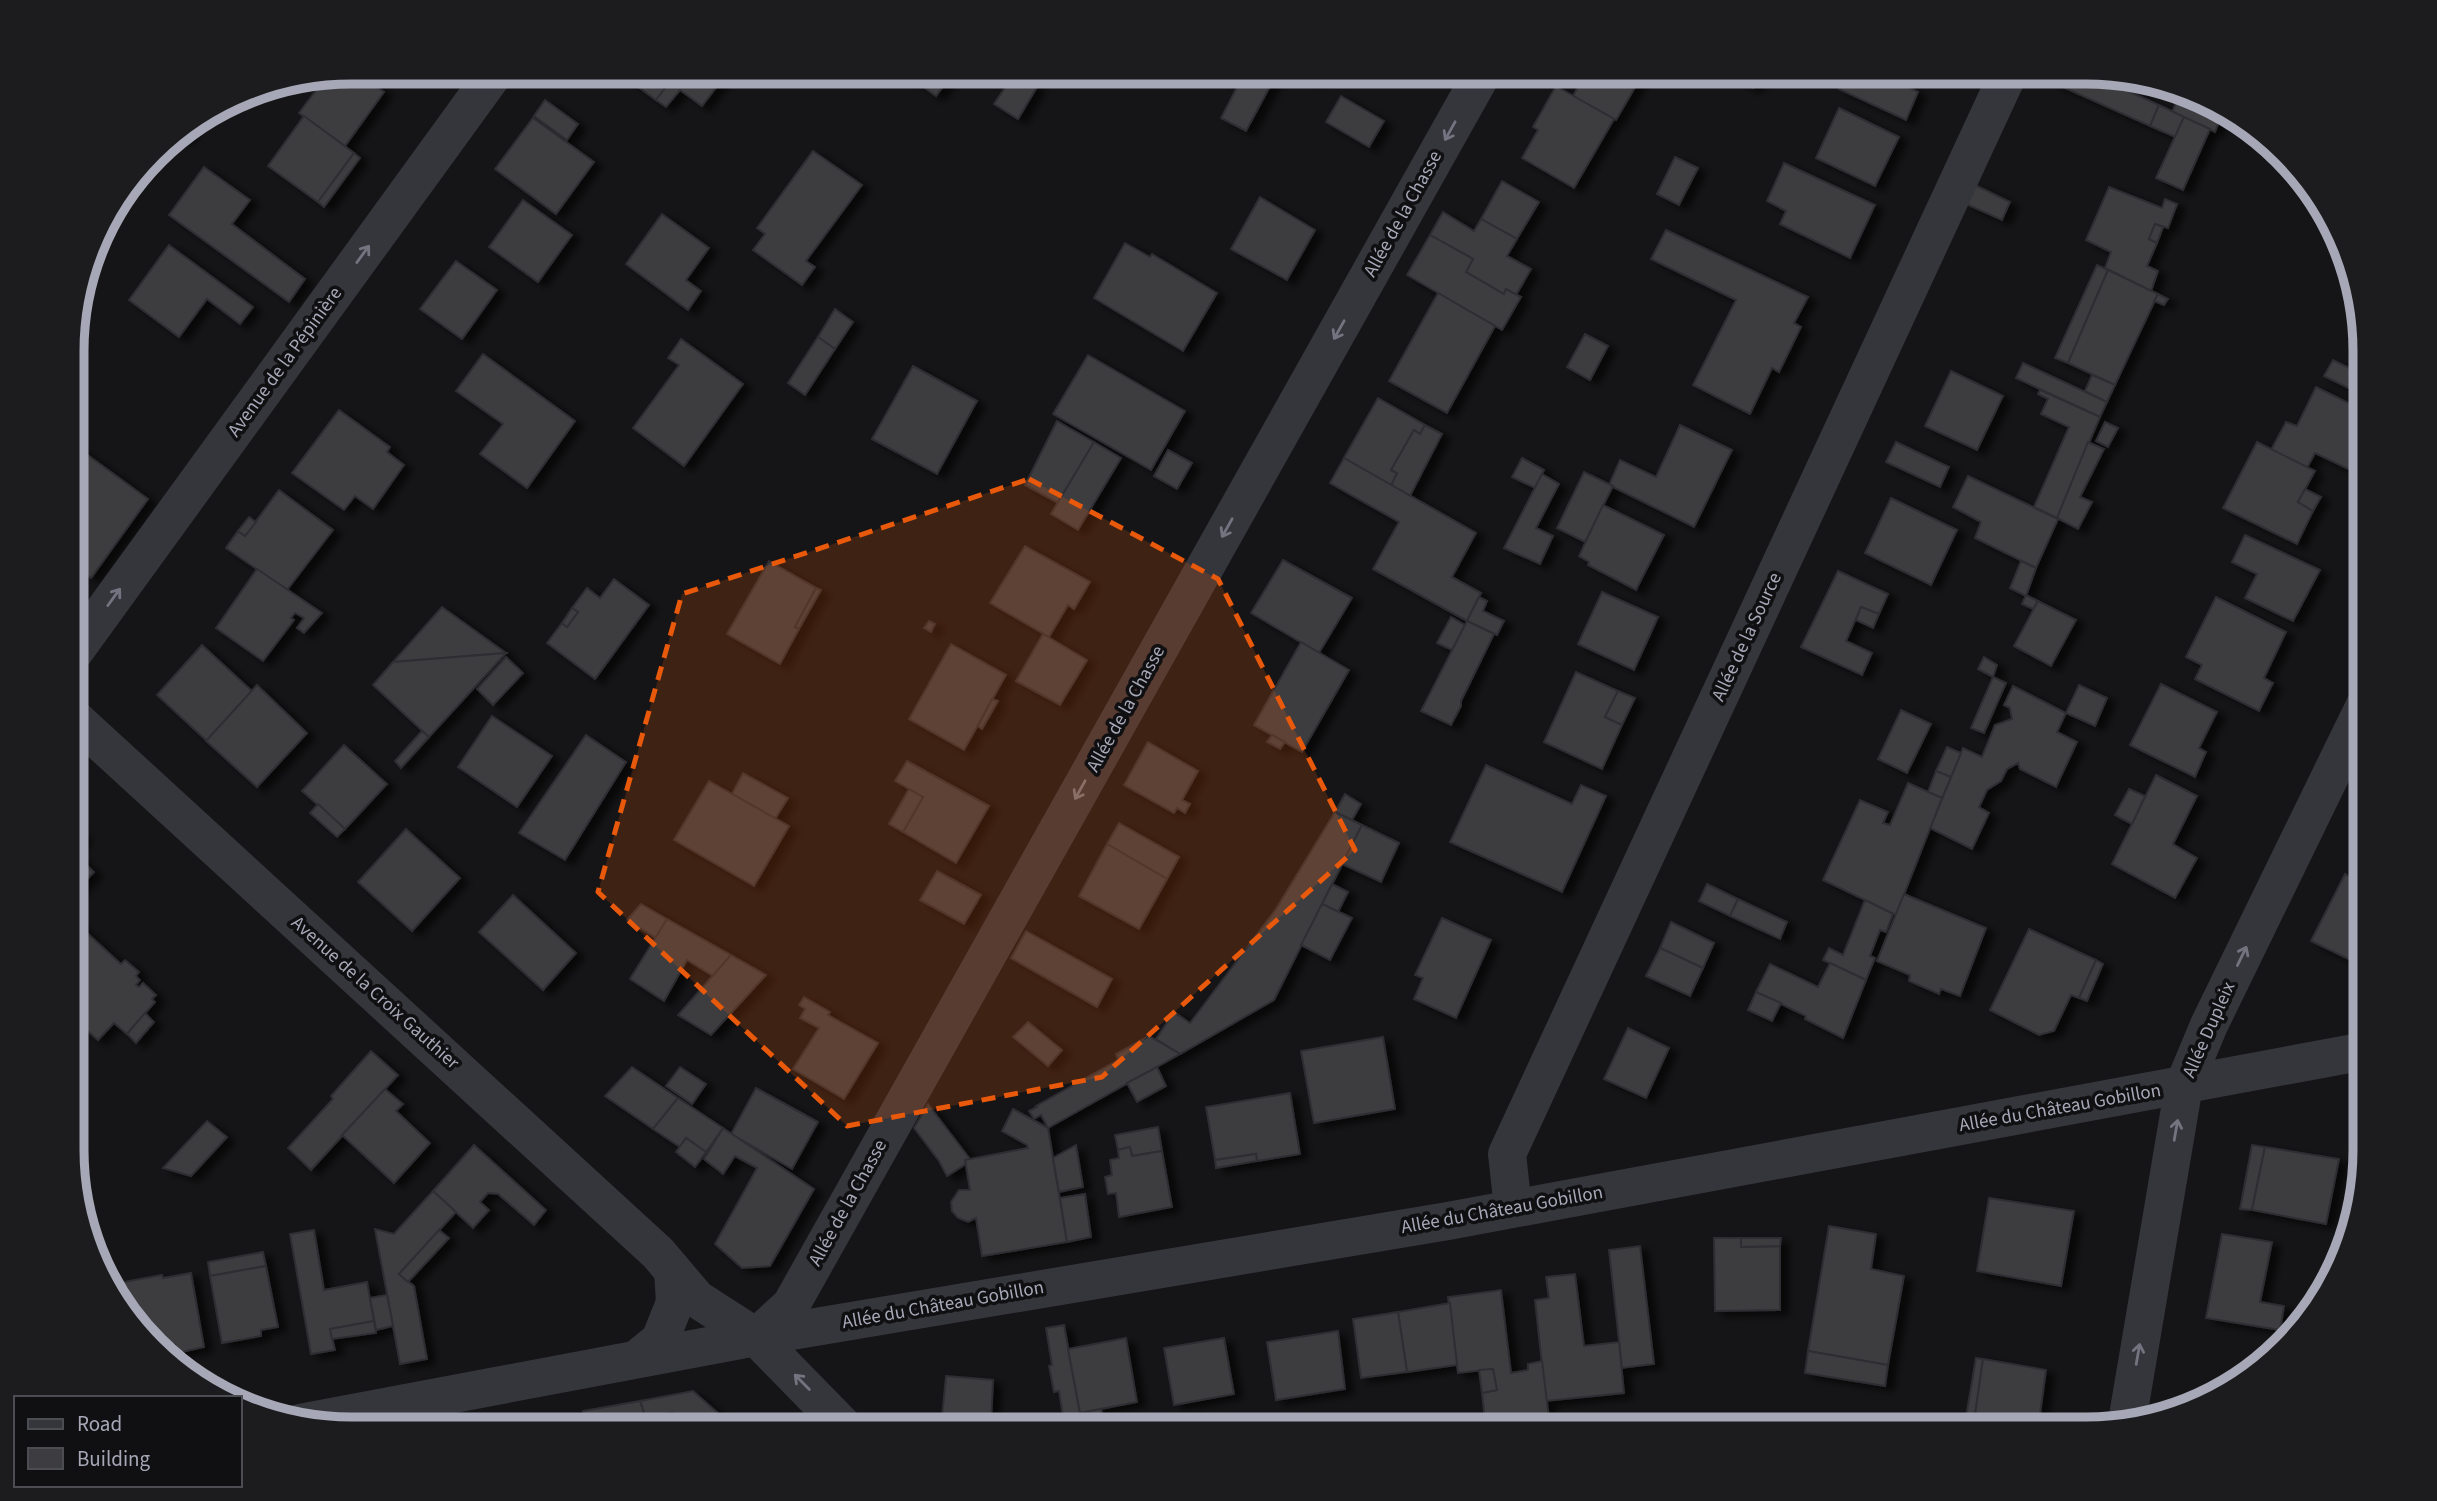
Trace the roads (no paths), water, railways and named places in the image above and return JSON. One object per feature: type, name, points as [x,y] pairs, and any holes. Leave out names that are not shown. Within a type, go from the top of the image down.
[{"type":"street","name":"Avenue de la Pépinière","points":[[84,638],[486,84]]},
{"type":"street","name":"Allée de la Chasse","points":[[757,1337],[791,1305],[1476,84]]},
{"type":"street","name":"Allée de la Source","points":[[1513,1208],[1507,1154],[2003,84]]},
{"type":"street","name":"Avenue de la Croix Gauthier","points":[[84,727],[658,1253],[697,1299],[757,1337],[834,1417]]},
{"type":"street","name":"Allée Dupleix","points":[[2128,1414],[2184,1085],[2209,1025],[2353,730]]},
{"type":"street","name":"Allée du Château Gobillon","points":[[336,1416],[757,1337],[1448,1221],[2353,1053]]},
{"type":"street","points":[[637,1359],[660,1340],[675,1301],[673,1271]]}]
